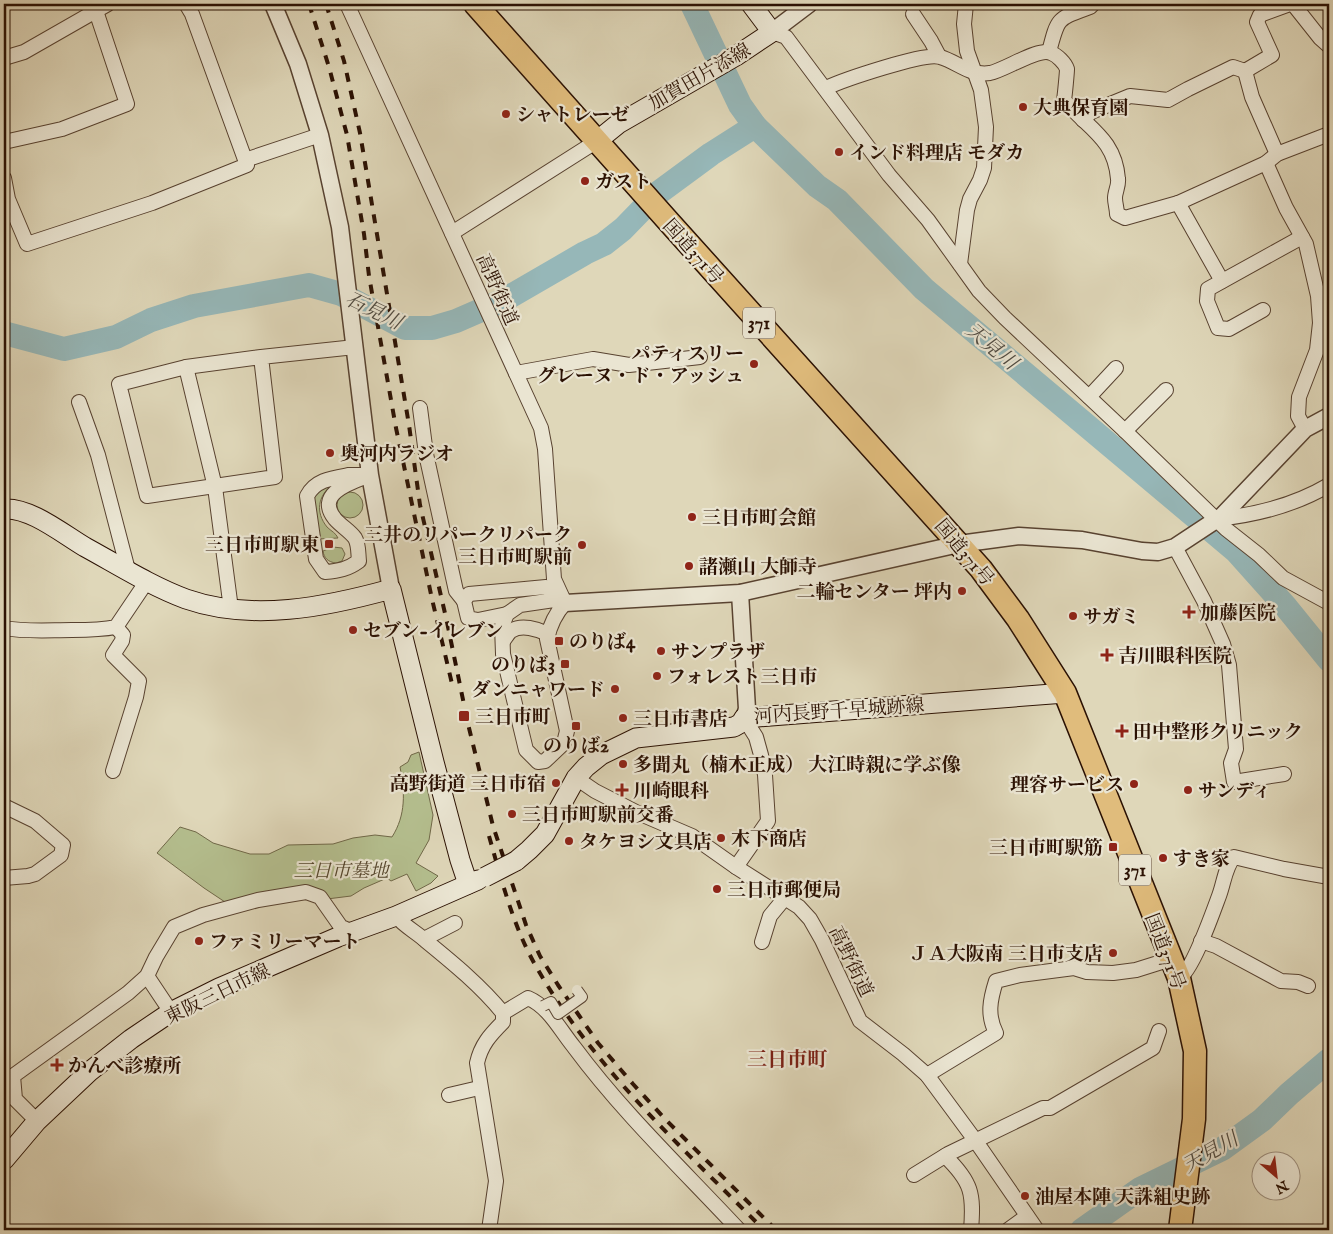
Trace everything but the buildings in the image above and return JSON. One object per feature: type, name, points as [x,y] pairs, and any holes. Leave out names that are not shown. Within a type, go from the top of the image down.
[{"type":"highway","name":"国道371号","points":[[475,4],[981,569],[1018,619],[1065,693],[1175,968],[1195,1051],[1194,1119],[1180,1230]]},
{"type":"main road","name":"加賀田片添線","points":[[596,141],[618,124],[736,56],[772,32],[751,4]]},
{"type":"main road","points":[[4,509],[19,510],[41,520],[147,581],[187,599],[231,609],[273,611],[337,603],[392,589],[460,860],[476,880]]},
{"type":"main road","name":"河内長野千早城跡線","points":[[476,880],[516,861],[544,834],[576,778],[586,767],[601,755],[636,738],[734,727],[741,723],[744,718],[1065,693]]},
{"type":"main road","name":"東阪三日市線","points":[[4,1160],[37,1121],[103,1061],[171,1012],[219,988],[396,916],[476,880]]},
{"type":"street","points":[[4,178],[8,199],[27,244],[152,203],[247,165],[192,14],[186,4]]},
{"type":"street","points":[[273,4],[298,64],[320,135],[340,227],[370,475],[392,589]]},
{"type":"street","name":"高野街道","points":[[347,4],[541,428],[545,449],[554,579],[565,603]]},
{"type":"street","points":[[772,32],[809,4]]},
{"type":"street","points":[[960,264],[967,210],[984,168],[986,127],[981,90],[967,50],[964,24],[966,4]]},
{"type":"street","points":[[1049,52],[1056,25],[1066,16],[1090,7],[1093,4]]},
{"type":"street","points":[[1245,71],[1272,55],[1257,22],[1260,16],[1292,4],[1329,46]]},
{"type":"street","points":[[4,58],[24,52],[102,7],[127,104],[62,129],[4,142]]},
{"type":"street","points":[[913,14],[939,56],[961,68],[975,72],[990,73],[1038,52],[1049,52],[1060,59],[1067,69],[1064,100],[1108,144],[1115,163],[1118,180],[1115,198],[1118,214],[1125,218],[1178,203],[1272,158],[1329,134]]},
{"type":"street","points":[[772,32],[786,37],[826,88],[889,175],[928,220],[979,291],[1005,318],[1215,520],[1283,578],[1329,603]]},
{"type":"street","points":[[826,88],[849,78],[909,61],[939,56]]},
{"type":"street","points":[[1083,120],[1091,112],[1130,96],[1168,100],[1234,67],[1245,71]]},
{"type":"street","points":[[1245,71],[1286,208],[1306,244],[1318,296],[1320,323],[1317,350],[1299,397],[1298,416],[1305,429]]},
{"type":"street","points":[[245,160],[320,135]]},
{"type":"street","points":[[452,232],[596,141]]},
{"type":"street","points":[[1178,203],[1222,281]]},
{"type":"street","points":[[1263,310],[1229,329],[1218,328],[1207,301],[1208,289],[1302,237]]},
{"type":"street","points":[[261,357],[276,477],[147,496],[119,384],[186,367],[261,357],[355,347]]},
{"type":"street","points":[[516,373],[593,359],[629,365],[700,357]]},
{"type":"street","points":[[186,367],[215,487],[231,609]]},
{"type":"street","points":[[1089,397],[1116,368]]},
{"type":"street","points":[[1125,432],[1166,390]]},
{"type":"street","points":[[79,402],[98,455],[128,570]]},
{"type":"street","points":[[420,408],[426,454],[456,591],[464,601],[468,618],[478,620],[508,614],[520,605],[534,602],[554,600],[565,603],[740,593],[959,544],[1019,536],[1082,540],[1142,551],[1158,552],[1180,543],[1215,520],[1305,429],[1329,416]]},
{"type":"street","points":[[349,475],[370,475],[340,487],[331,497],[330,508],[334,518],[354,537],[358,546],[359,561],[349,568],[325,572],[316,559],[307,496],[311,487],[331,478],[349,475]]},
{"type":"street","points":[[1215,520],[1243,516],[1275,508],[1329,486]]},
{"type":"street","points":[[1180,543],[1223,644],[1229,665],[1236,749],[1231,764],[1234,782],[1284,774]]},
{"type":"street","points":[[4,628],[15,630],[104,630],[116,627],[147,581]]},
{"type":"street","points":[[464,601],[469,594],[546,588],[565,603]]},
{"type":"street","points":[[736,867],[768,821],[765,775],[761,755],[756,737],[744,718],[747,709],[740,593]]},
{"type":"street","points":[[508,614],[502,626],[503,654],[526,750],[538,762],[545,760],[564,743],[568,732],[547,639],[556,613],[565,603]]},
{"type":"street","points":[[114,771],[139,681],[113,655],[122,642],[123,635],[116,627]]},
{"type":"street","points":[[503,642],[511,631],[523,628],[538,630],[548,634]]},
{"type":"street","name":"高野街道","points":[[576,778],[595,791],[636,812],[692,836],[736,867],[799,907],[810,919],[822,940],[860,1021],[928,1075],[1037,1229]]},
{"type":"street","points":[[4,806],[35,821],[63,845],[61,855],[35,874],[4,878]]},
{"type":"street","points":[[928,1075],[996,1033],[990,1020],[993,990],[996,981],[1020,975],[1074,968],[1087,972],[1175,968],[1184,976],[1201,941],[1219,895],[1229,862],[1234,857],[1329,877]]},
{"type":"street","points":[[37,1121],[15,1099],[13,1076],[147,976],[156,956],[174,927],[203,915],[258,900],[306,892],[320,897],[341,927],[353,932]]},
{"type":"street","points":[[762,942],[770,916],[784,898]]},
{"type":"street","points":[[396,916],[493,1001],[503,1013],[503,1022],[479,1051],[477,1063],[496,1181],[487,1230]]},
{"type":"street","points":[[424,939],[455,923]]},
{"type":"street","points":[[1201,941],[1216,946],[1280,981],[1298,982],[1308,986]]},
{"type":"street","points":[[147,976],[171,1012]]},
{"type":"street","points":[[544,1006],[551,1002],[558,1014],[582,997],[577,990]]},
{"type":"street","points":[[503,1013],[528,998],[544,1006],[599,1081],[636,1123],[739,1230]]},
{"type":"street","points":[[914,1175],[975,1140],[1043,1108],[1050,1108],[1154,1048],[1159,1031]]},
{"type":"street","points":[[449,1095],[480,1088]]},
{"type":"street","points":[[945,1156],[958,1169],[968,1184],[972,1197],[971,1230]]},
{"type":"street","points":[[1008,1230],[1027,1216]]},
{"type":"green space","points":[[332,485],[321,499],[320,510],[323,521],[338,538],[318,539],[314,497],[321,489]]},
{"type":"green space","points":[[350,492],[359,496],[363,505],[359,514],[350,518],[341,514],[337,505],[341,496]]},
{"type":"green space","points":[[333,547],[342,548],[345,554],[342,561],[336,563],[325,558],[323,551]]},
{"type":"green space","name":"三日市墓地","points":[[419,752],[433,815],[429,840],[416,863],[438,876],[431,883],[416,891],[407,874],[391,881],[387,878],[351,896],[327,899],[304,889],[228,904],[157,853],[180,827],[196,832],[213,843],[250,854],[269,854],[288,845],[333,844],[353,838],[375,835],[392,837],[397,829],[402,812],[403,785],[400,767],[408,762],[411,755]]},
{"type":"waterway","name":"天見川","points":[[692,4],[740,105],[755,126],[817,186],[837,200],[924,289],[1236,551],[1286,607],[1329,660]]},
{"type":"waterway","name":"石見川","points":[[4,333],[64,349],[116,337],[151,320],[194,306],[309,285],[341,294],[405,328],[432,328],[456,321],[502,301],[604,244],[623,229],[658,193],[711,154],[755,126]]},
{"type":"waterway","name":"天見川","points":[[1082,1230],[1140,1189],[1222,1149],[1262,1120],[1329,1060]]},
{"type":"railway","points":[[309,4],[329,67],[347,135],[364,234],[369,276],[396,428],[453,688]]},
{"type":"railway","points":[[326,4],[344,61],[360,133],[409,425],[420,505],[468,724],[493,826],[526,925],[540,956],[598,1043],[666,1120],[776,1230]]},
{"type":"railway","points":[[489,836],[519,931],[533,961],[556,999],[582,1036],[639,1103],[764,1230]]},
{"type":"place","name":"大典保育園","points":[[1023,107]]},
{"type":"place","name":"シャトレーゼ","points":[[506,114]]},
{"type":"place","name":"インド料理店 モダカ","points":[[839,152]]},
{"type":"place","name":"ガスト","points":[[585,181]]},
{"type":"place","name":"パティスリー グレーヌ・ド・アッシュ","points":[[754,364]]},
{"type":"place","name":"奥河内ラジオ","points":[[330,453]]},
{"type":"place","name":"三日市町会館","points":[[692,517]]},
{"type":"place","name":"三日市町駅東","points":[[329,544]]},
{"type":"place","name":"三井のリパークリパーク 三日市町駅前","points":[[582,545]]},
{"type":"place","name":"諸瀬山 大師寺","points":[[689,566]]},
{"type":"place","name":"二輪センター 坪内","points":[[962,591]]},
{"type":"place","name":"加藤医院","points":[[1189,612]]},
{"type":"place","name":"サガミ","points":[[1073,616]]},
{"type":"place","name":"セブン-イレブン","points":[[353,630]]},
{"type":"place","name":"のりば4","points":[[559,641]]},
{"type":"place","name":"サンプラザ","points":[[661,651]]},
{"type":"place","name":"吉川眼科医院","points":[[1107,655]]},
{"type":"place","name":"のりば3","points":[[565,664]]},
{"type":"place","name":"フォレスト三日市","points":[[657,676]]},
{"type":"place","name":"ダンニャワード","points":[[615,689]]},
{"type":"place","name":"三日市町","points":[[464,716]]},
{"type":"place","name":"三日市書店","points":[[623,718]]},
{"type":"place","name":"のりば2","points":[[576,726]]},
{"type":"place","name":"田中整形クリニック","points":[[1122,731]]},
{"type":"place","name":"多聞丸（楠木正成） 大江時親に学ぶ像","points":[[623,764]]},
{"type":"place","name":"高野街道 三日市宿","points":[[556,783]]},
{"type":"place","name":"理容サービス","points":[[1134,784]]},
{"type":"place","name":"川崎眼科","points":[[622,790]]},
{"type":"place","name":"サンディ","points":[[1188,790]]},
{"type":"place","name":"三日市町駅前交番","points":[[512,814]]},
{"type":"place","name":"木下商店","points":[[721,838]]},
{"type":"place","name":"タケヨシ文具店","points":[[569,841]]},
{"type":"place","name":"三日市町駅筋","points":[[1113,847]]},
{"type":"place","name":"すき家","points":[[1163,858]]},
{"type":"place","name":"三日市郵便局","points":[[717,889]]},
{"type":"place","name":"ファミリーマート","points":[[199,941]]},
{"type":"place","name":"ＪＡ大阪南 三日市支店","points":[[1113,953]]},
{"type":"place","name":"かんべ診療所","points":[[57,1065]]},
{"type":"place","name":"油屋本陣 天誅組史跡","points":[[1025,1196]]},
{"type":"district","name":"三日市町","points":[[787,1059]]}]
